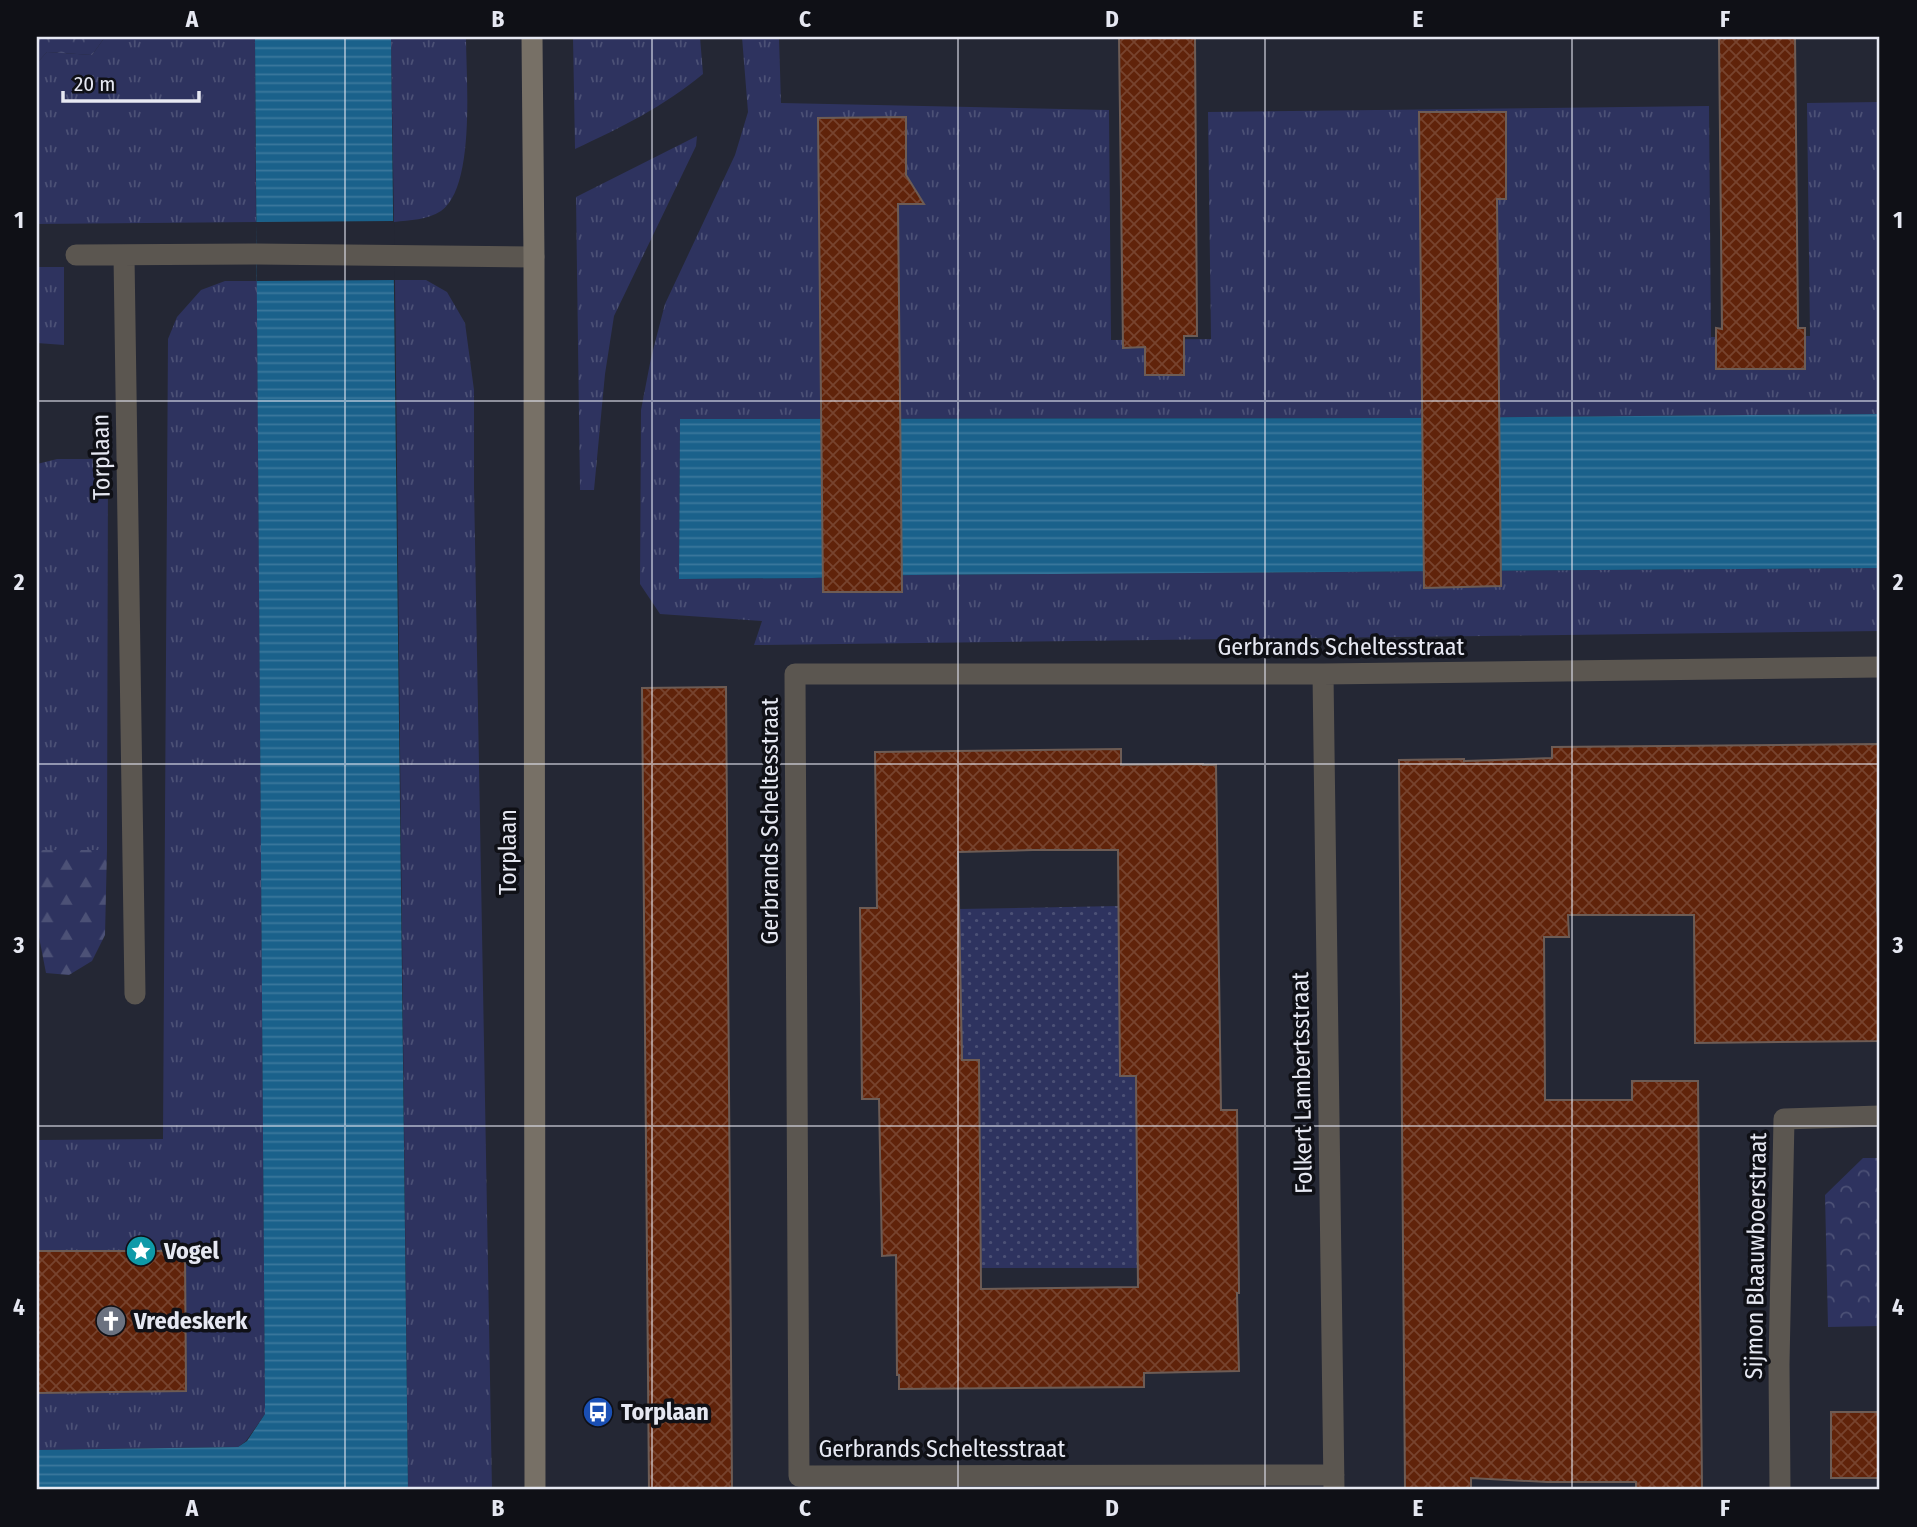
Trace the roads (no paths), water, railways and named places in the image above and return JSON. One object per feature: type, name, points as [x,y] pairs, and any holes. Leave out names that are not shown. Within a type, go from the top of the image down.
[{"type":"street","name":"Torplaan","points":[[532,37],[535,1490]]},
{"type":"street","points":[[76,255],[534,257]]},
{"type":"street","name":"Torplaan","points":[[124,256],[135,994]]},
{"type":"street","name":"Gerbrands Scheltesstraat","points":[[1334,1483],[799,1476],[795,674],[1323,674],[1880,667]]},
{"type":"street","name":"Folkert Lambertsstraat","points":[[1323,674],[1334,1483]]},
{"type":"street","name":"Sijmon Blaauwboerstraat","points":[[1780,1490],[1779,1364],[1784,1119],[1880,1116]]},
{"type":"place","name":"Vogel","points":[[141,1251]]},
{"type":"place","name":"Vredeskerk","points":[[111,1321]]},
{"type":"place","name":"Torplaan","points":[[598,1412]]}]
